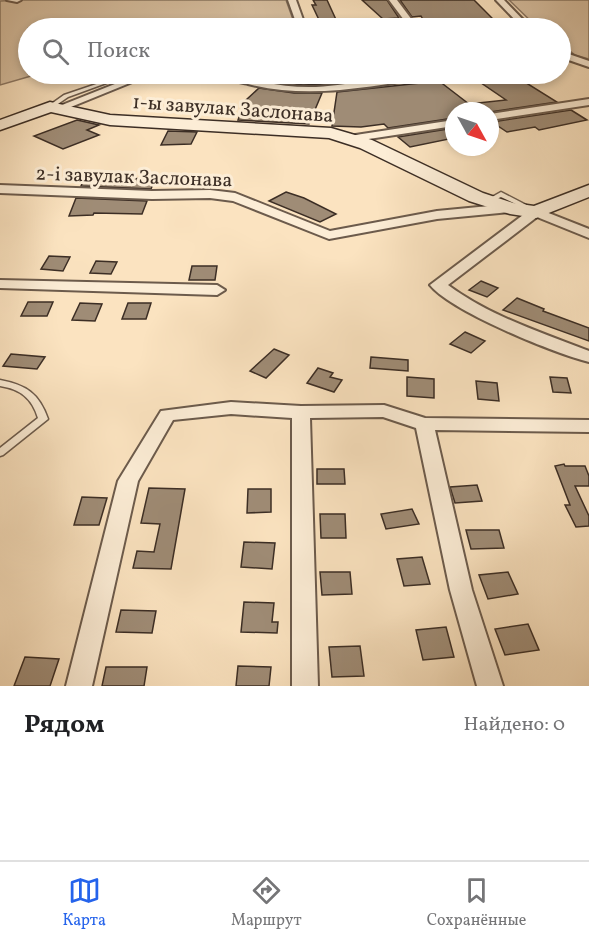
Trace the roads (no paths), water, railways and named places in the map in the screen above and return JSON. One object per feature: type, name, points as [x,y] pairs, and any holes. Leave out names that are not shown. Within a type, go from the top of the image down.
[{"type":"street","points":[[12,0],[17,0]]},
{"type":"street","points":[[292,0],[298,18]]},
{"type":"street","points":[[393,0],[406,18]]},
{"type":"street","points":[[500,0],[517,18]]},
{"type":"street","points":[[571,58],[589,64]]},
{"type":"street","points":[[0,125],[119,84]]},
{"type":"street","points":[[257,84],[292,89],[331,88],[360,84]]},
{"type":"street","points":[[499,116],[589,102]]},
{"type":"street","name":"1-ы завулак Заслонава","points":[[53,108],[110,120],[331,133],[366,144],[488,201],[510,208],[536,212]]},
{"type":"street","points":[[350,139],[445,124]]},
{"type":"street","name":"2-і завулак Заслонава","points":[[0,189],[152,195],[210,194],[235,197],[329,235],[437,215],[510,208]]},
{"type":"street","points":[[589,190],[536,212],[438,285],[460,302],[492,319],[589,357]]},
{"type":"street","points":[[536,212],[589,234]]},
{"type":"street","points":[[0,284],[217,290]]},
{"type":"street","points":[[78,686],[128,481],[167,415],[231,408],[301,412],[384,411],[424,424],[589,426]]},
{"type":"street","points":[[301,412],[305,686]]},
{"type":"street","points":[[424,424],[461,590],[490,686]]},
{"type":"lane","points":[[53,108],[66,96],[100,84]]},
{"type":"lane","points":[[488,201],[501,194],[536,212]]},
{"type":"lane","points":[[0,383],[33,395],[43,419],[0,453]]}]
